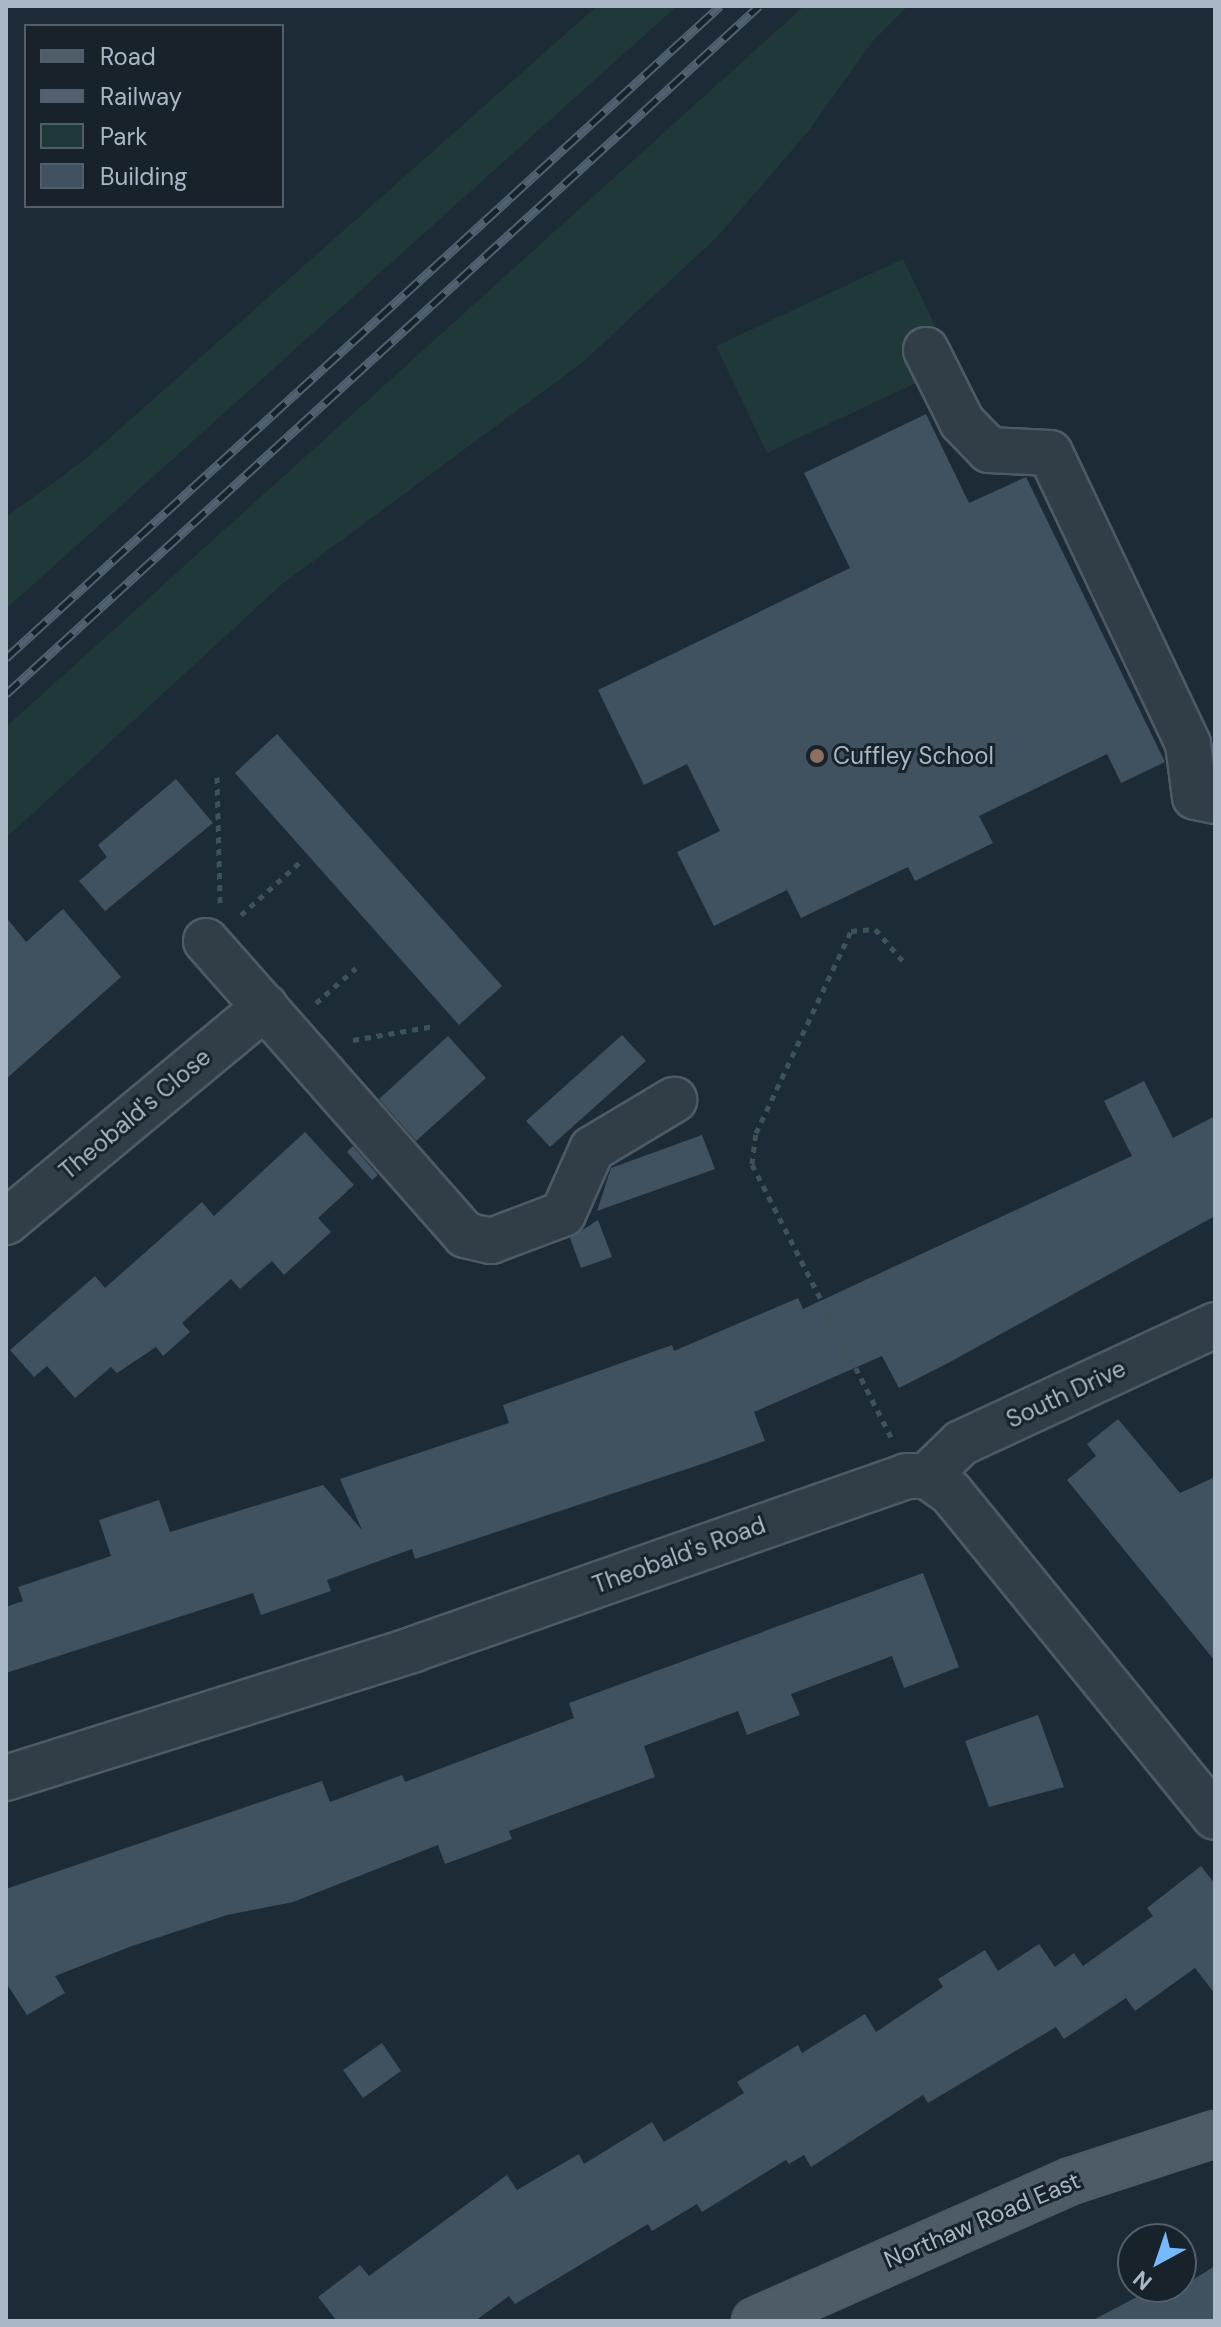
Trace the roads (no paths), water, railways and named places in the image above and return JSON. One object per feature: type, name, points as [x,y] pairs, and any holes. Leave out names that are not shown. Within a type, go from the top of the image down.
[{"type":"main road","name":"Northaw Road East","points":[[755,2321],[1071,2181],[1215,2134]]},
{"type":"street","points":[[926,350],[962,422],[989,450],[1050,453],[1188,744],[1195,797],[1215,801]]},
{"type":"street","points":[[219,926],[265,1007],[329,1055],[445,1219],[465,1235],[491,1241],[563,1214],[592,1149],[674,1100]]},
{"type":"street","name":"Theobald's Close","points":[[6,1222],[265,1007]]},
{"type":"street","name":"South Drive","points":[[927,1476],[961,1443],[1215,1325]]},
{"type":"street","points":[[927,1476],[951,1493],[1215,1817]]},
{"type":"street","name":"Theobald's Road","points":[[6,1778],[414,1649],[882,1482],[927,1476]]},
{"type":"railway","points":[[6,658],[720,6]]},
{"type":"railway","points":[[6,694],[759,6]]},
{"type":"place","name":"Cuffley School","points":[[817,756]]}]
